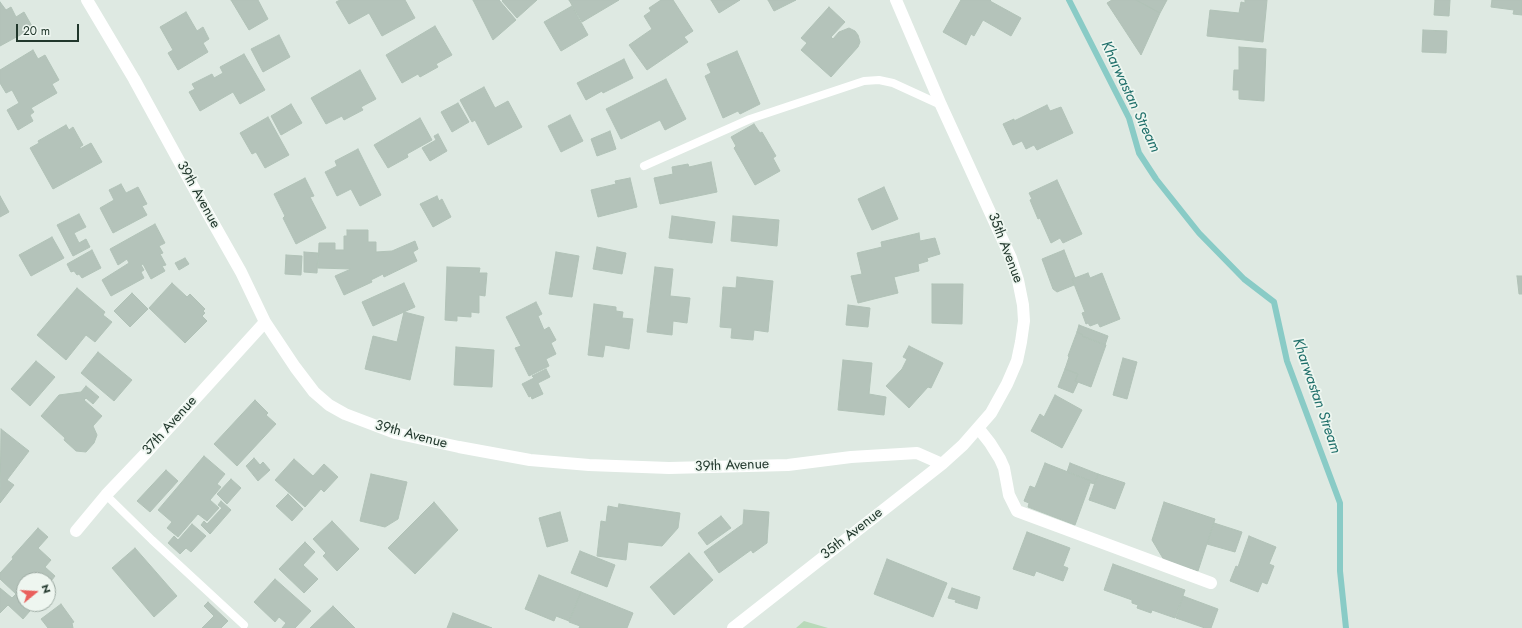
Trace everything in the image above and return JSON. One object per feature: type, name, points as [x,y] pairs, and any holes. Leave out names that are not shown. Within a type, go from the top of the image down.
[{"type":"street","name":"39th Avenue","points":[[87,0],[130,72],[241,272],[265,322],[294,367],[314,392],[329,405],[345,414],[395,433],[459,448],[530,460],[589,465],[669,468],[788,465],[851,457],[917,453],[942,464]]},
{"type":"street","name":"35th Avenue","points":[[733,628],[942,464],[963,445],[979,429],[991,413],[1004,390],[1016,361],[1023,328],[1023,305],[1018,280],[1011,258],[941,105],[896,0]]},
{"type":"street","name":"37th Avenue","points":[[76,531],[106,495],[152,447],[265,322]]},
{"type":"street","points":[[979,429],[993,447],[1002,464],[1009,495],[1017,511],[1211,583]]},
{"type":"lane","points":[[644,166],[750,119],[864,82],[879,80],[893,83],[941,105]]},
{"type":"lane","points":[[106,495],[152,540],[244,625]]},
{"type":"green space","points":[[804,621],[828,628],[796,628]]},
{"type":"building","points":[[231,0],[258,0],[268,19],[249,30]]},
{"type":"building","points":[[340,0],[405,0],[415,18],[382,36],[369,13],[349,24],[336,2]]},
{"type":"building","points":[[473,0],[499,0],[516,20],[493,40]]},
{"type":"building","points":[[537,0],[517,18],[502,1]]},
{"type":"building","points":[[569,0],[619,0],[582,22]]},
{"type":"building","points":[[661,0],[673,0],[693,31],[684,37],[688,42],[647,70],[629,45],[652,29],[644,16],[651,11],[649,8]]},
{"type":"building","points":[[711,0],[740,0],[719,13]]},
{"type":"building","points":[[768,0],[796,0],[774,11]]},
{"type":"building","points":[[961,0],[991,0],[990,1],[1021,18],[1011,36],[983,20],[974,36],[971,34],[966,45],[943,32]]},
{"type":"building","points":[[1112,0],[1136,0],[1160,13],[1141,55],[1107,3]]},
{"type":"building","points":[[1136,0],[1167,0],[1160,13]]},
{"type":"building","points":[[1245,0],[1267,0],[1263,42],[1207,36],[1210,10],[1239,13],[1241,2],[1245,3]]},
{"type":"building","points":[[1435,0],[1450,0],[1449,16],[1434,15]]},
{"type":"building","points":[[1492,0],[1522,0],[1522,15],[1513,14],[1514,10],[1491,7]]},
{"type":"building","points":[[0,2],[6,10],[11,7],[16,17],[24,12],[33,28],[0,46]]},
{"type":"building","points":[[572,6],[588,35],[561,51],[544,22]]},
{"type":"building","points":[[829,7],[845,22],[831,37],[833,39],[839,32],[849,28],[855,31],[860,42],[858,47],[831,77],[801,50],[807,43],[801,38]]},
{"type":"building","points":[[186,12],[197,31],[203,27],[209,39],[203,43],[208,52],[178,70],[168,53],[173,50],[160,27]]},
{"type":"building","points":[[435,26],[452,55],[436,64],[438,67],[420,77],[418,74],[402,83],[386,55]]},
{"type":"building","points":[[1423,30],[1447,31],[1446,53],[1422,52]]},
{"type":"building","points":[[279,35],[290,57],[263,72],[251,49]]},
{"type":"building","points":[[1239,47],[1266,49],[1264,101],[1239,99],[1239,90],[1233,90],[1234,70],[1239,70]]},
{"type":"building","points":[[33,50],[38,59],[45,55],[59,80],[52,84],[57,93],[31,108],[34,112],[30,115],[33,121],[18,130],[7,110],[19,103],[12,90],[6,93],[0,83],[0,70]]},
{"type":"building","points":[[737,51],[760,104],[740,114],[738,111],[723,118],[705,76],[711,73],[707,64]]},
{"type":"building","points":[[244,54],[265,90],[240,104],[233,92],[200,111],[189,92],[195,89],[192,84],[212,74],[214,78],[223,73],[220,67]]},
{"type":"building","points":[[624,59],[633,78],[603,93],[602,91],[586,100],[577,83]]},
{"type":"building","points":[[360,70],[376,99],[361,107],[363,110],[344,120],[342,116],[326,124],[311,98]]},
{"type":"building","points":[[666,79],[686,119],[665,130],[660,120],[621,139],[606,109]]},
{"type":"building","points":[[484,87],[495,108],[508,101],[522,127],[488,145],[475,120],[472,122],[460,100]]},
{"type":"building","points":[[458,103],[469,122],[452,132],[441,112]]},
{"type":"building","points":[[291,104],[302,123],[281,135],[271,116]]},
{"type":"building","points":[[1047,105],[1050,111],[1061,107],[1073,133],[1037,150],[1034,145],[1026,149],[1022,141],[1013,145],[1003,124],[1014,119],[1014,121]]},
{"type":"building","points":[[570,115],[583,141],[561,152],[548,126]]},
{"type":"building","points":[[268,117],[289,155],[265,168],[256,152],[252,154],[240,133]]},
{"type":"building","points":[[420,118],[432,140],[407,154],[408,157],[388,168],[374,145]]},
{"type":"building","points":[[754,124],[760,133],[762,132],[776,156],[773,158],[780,171],[755,185],[734,148],[736,146],[731,137]]},
{"type":"building","points":[[66,125],[69,130],[73,127],[83,145],[80,149],[91,143],[102,162],[53,189],[30,148],[39,143],[38,141]]},
{"type":"building","points":[[610,131],[616,149],[597,156],[591,139]]},
{"type":"building","points":[[438,134],[447,151],[430,161],[422,148],[436,140],[434,136]]},
{"type":"building","points":[[358,149],[381,195],[360,206],[351,189],[337,196],[325,172],[337,166],[335,161]]},
{"type":"building","points":[[711,162],[717,192],[660,204],[654,178],[673,174],[672,167],[688,164],[689,167]]},
{"type":"building","points":[[305,178],[314,196],[310,197],[326,228],[296,244],[283,218],[285,216],[274,194]]},
{"type":"building","points":[[630,178],[637,207],[598,217],[591,190],[616,184],[615,181]]},
{"type":"building","points":[[1057,180],[1082,234],[1063,243],[1060,238],[1051,243],[1040,218],[1038,219],[1030,200],[1032,199],[1029,193]]},
{"type":"building","points":[[121,184],[126,193],[138,187],[147,204],[142,206],[147,215],[113,233],[100,208],[114,200],[109,190]]},
{"type":"building","points":[[884,187],[898,219],[872,230],[858,199]]},
{"type":"building","points":[[0,196],[9,212],[0,217]]},
{"type":"building","points":[[437,196],[439,201],[442,199],[451,217],[433,227],[420,204]]},
{"type":"building","points":[[79,214],[86,227],[74,233],[79,243],[86,239],[90,247],[73,256],[57,225]]},
{"type":"building","points":[[672,216],[715,222],[712,243],[669,238]]},
{"type":"building","points":[[733,216],[779,220],[777,246],[731,241]]},
{"type":"building","points":[[155,224],[165,243],[159,246],[163,253],[160,254],[166,265],[162,266],[165,271],[151,279],[143,264],[141,265],[144,270],[141,272],[144,278],[111,296],[102,280],[129,263],[127,259],[118,265],[110,249]]},
{"type":"building","points":[[347,230],[368,230],[368,242],[376,242],[376,252],[392,251],[415,241],[418,249],[413,252],[417,261],[384,277],[383,274],[371,280],[372,282],[344,295],[335,276],[351,269],[318,268],[319,243],[335,243],[335,250],[344,250],[344,236],[347,236]]},
{"type":"building","points":[[919,233],[920,241],[935,238],[940,254],[927,258],[928,261],[918,264],[919,271],[894,277],[898,293],[858,303],[851,276],[862,274],[857,253],[882,247],[881,242]]},
{"type":"building","points":[[52,237],[64,258],[31,276],[19,255]]},
{"type":"building","points":[[597,247],[626,253],[622,274],[593,269]]},
{"type":"building","points":[[92,250],[101,268],[82,278],[74,271],[71,272],[67,264]]},
{"type":"building","points":[[1064,250],[1075,278],[1072,279],[1074,285],[1057,292],[1053,289],[1042,259]]},
{"type":"building","points":[[304,252],[318,253],[317,273],[304,272]]},
{"type":"building","points":[[556,252],[579,256],[572,297],[549,294]]},
{"type":"building","points":[[286,255],[302,256],[301,275],[285,274]]},
{"type":"building","points":[[185,258],[189,264],[179,270],[175,263]]},
{"type":"building","points":[[447,267],[480,268],[479,273],[487,273],[485,296],[479,295],[479,313],[471,312],[471,317],[457,316],[457,321],[445,320]]},
{"type":"building","points":[[655,267],[673,269],[670,296],[690,298],[687,323],[673,321],[672,335],[647,332]]},
{"type":"building","points":[[1088,273],[1090,278],[1102,273],[1120,319],[1100,327],[1098,323],[1090,326],[1088,323],[1086,324],[1082,313],[1085,312],[1072,279]]},
{"type":"building","points":[[1517,276],[1522,276],[1522,294],[1519,294]]},
{"type":"building","points":[[737,277],[773,281],[768,332],[754,330],[753,340],[731,338],[732,328],[720,327],[723,287],[736,288]]},
{"type":"building","points":[[172,283],[187,297],[190,294],[205,309],[203,311],[205,313],[202,316],[207,321],[185,343],[149,308]]},
{"type":"building","points":[[404,283],[415,307],[373,326],[362,302]]},
{"type":"building","points":[[932,284],[963,284],[962,324],[932,323]]},
{"type":"building","points":[[77,288],[105,312],[103,315],[112,322],[95,342],[86,335],[66,360],[37,335]]},
{"type":"building","points":[[132,293],[148,309],[130,327],[114,311]]},
{"type":"building","points":[[536,302],[542,314],[538,316],[544,330],[549,327],[556,340],[551,343],[556,354],[546,359],[549,366],[529,376],[515,348],[521,346],[506,317]]},
{"type":"building","points":[[594,304],[616,307],[616,311],[623,312],[622,318],[633,319],[629,349],[605,345],[603,357],[588,355]]},
{"type":"building","points":[[848,305],[870,308],[868,327],[846,325]]},
{"type":"building","points":[[404,312],[424,317],[410,380],[365,369],[373,336],[397,342]]},
{"type":"building","points":[[1079,325],[1108,336],[1105,345],[1082,336],[1083,335],[1077,332]]},
{"type":"building","points":[[1077,332],[1083,335],[1082,336],[1106,345],[1091,387],[1075,381],[1078,374],[1065,369]]},
{"type":"building","points":[[909,346],[943,363],[931,388],[928,387],[909,408],[886,386],[902,369],[907,359],[903,357]]},
{"type":"building","points":[[456,347],[494,350],[492,387],[454,385]]},
{"type":"building","points":[[98,352],[132,380],[114,401],[81,373]]},
{"type":"building","points":[[1123,358],[1137,362],[1127,399],[1113,395]]},
{"type":"building","points":[[843,360],[872,363],[869,394],[886,397],[884,415],[838,410]]},
{"type":"building","points":[[36,361],[55,377],[30,406],[11,389]]},
{"type":"building","points":[[546,369],[550,377],[538,383],[543,394],[532,399],[531,396],[529,397],[522,384],[534,378],[532,376]]},
{"type":"building","points":[[1065,369],[1078,374],[1075,381],[1078,382],[1073,393],[1058,387]]},
{"type":"building","points":[[86,386],[99,397],[93,404],[86,398],[84,400],[102,416],[93,426],[97,435],[94,443],[86,452],[76,451],[64,440],[65,438],[41,416],[59,395],[81,392]]},
{"type":"building","points":[[1055,395],[1082,410],[1062,448],[1031,431],[1040,414],[1044,417]]},
{"type":"building","points":[[255,400],[268,413],[266,415],[276,424],[237,466],[214,444]]},
{"type":"building","points":[[1,429],[29,451],[7,480],[14,485],[0,503]]},
{"type":"building","points":[[204,456],[225,474],[217,484],[221,487],[210,500],[219,508],[207,521],[198,514],[178,537],[167,528],[172,522],[158,510]]},
{"type":"building","points":[[254,458],[260,465],[263,462],[270,470],[258,481],[246,466]]},
{"type":"building","points":[[294,459],[313,476],[324,464],[338,477],[324,492],[321,489],[305,507],[275,480]]},
{"type":"building","points":[[1045,463],[1091,481],[1075,525],[1028,507],[1029,503],[1024,501],[1030,486],[1035,488]]},
{"type":"building","points":[[1070,463],[1098,474],[1095,484],[1067,472]]},
{"type":"building","points":[[166,470],[178,481],[150,512],[137,501]]},
{"type":"building","points":[[371,474],[407,482],[398,519],[385,527],[360,521]]},
{"type":"building","points":[[1098,474],[1125,483],[1115,509],[1089,500]]},
{"type":"building","points":[[231,479],[241,488],[227,504],[217,494]]},
{"type":"building","points":[[288,494],[303,509],[292,521],[276,506]]},
{"type":"building","points":[[221,501],[231,510],[210,534],[201,525],[204,521],[207,524],[222,508],[218,505]]},
{"type":"building","points":[[434,502],[458,530],[415,574],[388,548]]},
{"type":"building","points":[[1164,502],[1215,519],[1198,571],[1164,560],[1152,540]]},
{"type":"building","points":[[619,504],[680,513],[678,528],[662,546],[628,542],[626,560],[597,556],[601,521],[606,522],[608,506],[618,508]]},
{"type":"building","points":[[744,510],[769,512],[767,543],[753,553],[751,550],[719,573],[704,552],[743,524]]},
{"type":"building","points":[[560,512],[568,541],[547,547],[539,518]]},
{"type":"building","points":[[721,516],[731,528],[707,545],[698,533]]},
{"type":"building","points":[[332,521],[359,549],[337,571],[323,556],[326,553],[313,539]]},
{"type":"building","points":[[1214,523],[1242,532],[1235,552],[1207,544]]},
{"type":"building","points":[[192,524],[206,536],[191,552],[186,548],[180,554],[168,543],[174,536],[178,540]]},
{"type":"building","points":[[38,528],[48,537],[38,548],[51,560],[45,567],[51,572],[16,572],[16,594],[0,579],[0,573],[13,559],[12,557]]},
{"type":"building","points":[[1027,532],[1070,548],[1063,566],[1068,568],[1063,581],[1036,571],[1034,576],[1013,569]]},
{"type":"building","points":[[1249,536],[1276,547],[1269,564],[1274,566],[1267,584],[1262,582],[1258,592],[1230,581],[1236,566],[1238,567]]},
{"type":"building","points":[[305,542],[315,552],[303,565],[318,579],[304,593],[279,569]]},
{"type":"building","points":[[135,548],[177,596],[154,617],[112,568]]},
{"type":"building","points":[[580,551],[615,565],[607,587],[571,573]]},
{"type":"building","points":[[689,553],[713,580],[674,615],[650,587]]},
{"type":"building","points":[[887,559],[947,583],[933,617],[874,594]]},
{"type":"building","points":[[1113,564],[1185,590],[1175,618],[1152,610],[1151,613],[1137,608],[1138,605],[1132,603],[1132,600],[1104,590]]},
{"type":"building","points":[[539,575],[581,592],[569,621],[556,616],[554,621],[525,609]]},
{"type":"building","points":[[275,579],[311,611],[295,628],[282,628],[286,623],[279,617],[275,622],[254,602]]},
{"type":"building","points":[[0,588],[12,598],[16,594],[16,612],[29,612],[23,619],[8,605],[0,613]]},
{"type":"building","points":[[952,588],[980,597],[977,609],[955,602],[956,600],[948,598]]},
{"type":"building","points":[[581,592],[633,613],[627,628],[579,628],[580,626],[569,622]]},
{"type":"building","points":[[1183,596],[1218,609],[1211,628],[1205,628],[1176,618]]},
{"type":"building","points":[[208,602],[228,621],[221,628],[202,628],[214,616],[204,606]]},
{"type":"building","points":[[61,604],[74,622],[72,623],[73,628],[48,628],[41,619],[50,612],[56,612],[56,608]]},
{"type":"building","points":[[333,606],[355,628],[310,628]]},
{"type":"building","points":[[453,613],[492,628],[447,628]]},
{"type":"waterway","name":"Kharwastan Stream","points":[[1069,0],[1129,118],[1139,153],[1156,179],[1199,233],[1244,279],[1274,302],[1287,361],[1340,503],[1340,571],[1346,628]]}]
